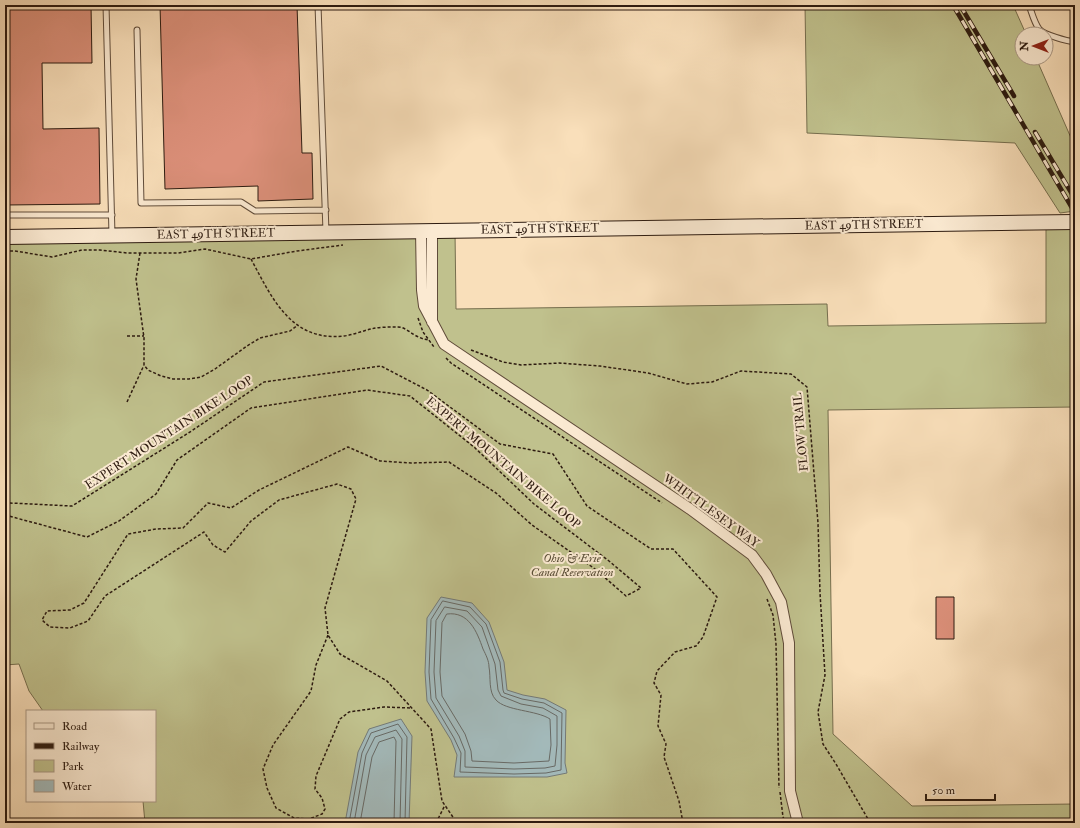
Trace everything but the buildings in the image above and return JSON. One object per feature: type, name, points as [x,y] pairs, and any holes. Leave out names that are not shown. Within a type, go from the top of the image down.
[{"type":"street","name":"EAST 49TH STREET","points":[[5,237],[1075,222]]},
{"type":"street","name":"WHITTLESEY WAY","points":[[426,231],[422,290],[424,306],[432,324],[444,344],[690,509],[752,555],[766,574],[781,602],[789,643],[790,791],[798,823]]},
{"type":"lane","points":[[106,5],[112,236]]},
{"type":"lane","points":[[318,5],[326,233]]},
{"type":"lane","points":[[1030,5],[1040,30],[1056,37],[1075,42]]},
{"type":"lane","points":[[137,30],[141,203],[241,202],[255,211],[326,210]]},
{"type":"lane","points":[[5,215],[112,215]]},
{"type":"path","points":[[5,251],[16,251],[52,257],[82,250],[140,253],[178,252],[205,249],[251,259],[297,251],[346,245]]},
{"type":"path","points":[[126,402],[144,365],[144,336],[136,279],[140,253]]},
{"type":"path","points":[[251,259],[272,298],[282,311],[298,325],[317,335],[330,337],[346,336],[372,329],[400,327],[428,340]]},
{"type":"path","points":[[419,318],[423,332],[437,350]]},
{"type":"path","points":[[144,365],[148,370],[161,376],[173,379],[201,377],[260,338],[290,331],[298,325]]},
{"type":"path","points":[[126,336],[144,336]]},
{"type":"path","name":"FLOW TRAIL","points":[[456,353],[469,349],[503,362],[521,365],[559,363],[600,366],[648,373],[687,384],[712,382],[741,371],[791,374],[807,387],[818,523],[820,593],[825,675],[818,712],[823,744],[871,823]]},
{"type":"path","points":[[442,354],[457,367],[666,506]]},
{"type":"path","name":"EXPERT MOUNTAIN BIKE LOOP","points":[[5,505],[10,503],[72,506],[190,432],[264,382],[381,366],[427,390],[500,444],[553,454],[587,506],[651,549],[673,549],[717,597],[703,637],[696,646],[675,652],[657,671],[654,683],[661,695],[658,726],[666,744],[664,757],[679,801],[683,823]]},
{"type":"path","name":"EXPERT MOUNTAIN BIKE LOOP","points":[[5,516],[87,538],[119,520],[156,494],[177,460],[251,408],[367,390],[410,396],[474,447],[534,504],[609,561],[641,588],[626,596],[595,569],[532,525],[496,493],[449,462],[411,463],[380,461],[348,447],[259,490],[231,508],[208,503],[183,528],[156,528],[128,534],[84,603],[70,610],[47,611],[42,620],[50,627],[70,628],[88,621],[105,596],[204,532],[213,544],[225,552],[251,521],[279,500],[337,484],[351,489],[356,499],[325,608],[328,635],[340,654],[388,681],[431,729],[442,801],[457,823]]},
{"type":"path","points":[[766,595],[773,615],[776,644],[780,799],[786,823]]},
{"type":"path","points":[[328,635],[316,665],[311,692],[273,745],[263,770],[267,788],[276,808],[294,818],[309,819],[322,814],[326,809],[322,798],[315,789],[316,776],[340,719],[349,712],[384,707],[412,708]]},
{"type":"path","points":[[436,823],[444,805]]},
{"type":"path","points":[[981,823],[1075,819]]},
{"type":"green space","points":[[805,5],[1013,5],[1022,26],[1014,26],[1014,66],[1040,66],[1075,147],[1075,211],[1060,213],[1015,143],[807,133]]},
{"type":"green space","name":"Ohio & Erie Canal Reservation","points":[[1046,222],[1075,222],[1075,407],[828,410],[833,734],[912,806],[1075,804],[1075,823],[145,823],[143,802],[156,802],[156,710],[42,710],[29,691],[19,664],[5,665],[5,237],[455,231],[456,309],[827,304],[828,326],[1046,323]]},
{"type":"water","points":[[441,597],[472,603],[489,622],[504,662],[507,690],[545,699],[566,710],[565,763],[567,773],[547,777],[454,777],[457,755],[451,740],[427,701],[425,672],[427,618]]},
{"type":"water","points":[[401,719],[412,736],[409,823],[345,823],[358,752],[369,729]]},
{"type":"railway","points":[[953,5],[1075,213]]},
{"type":"railway","points":[[960,5],[1014,96]]},
{"type":"railway","points":[[1035,132],[1075,199]]}]
